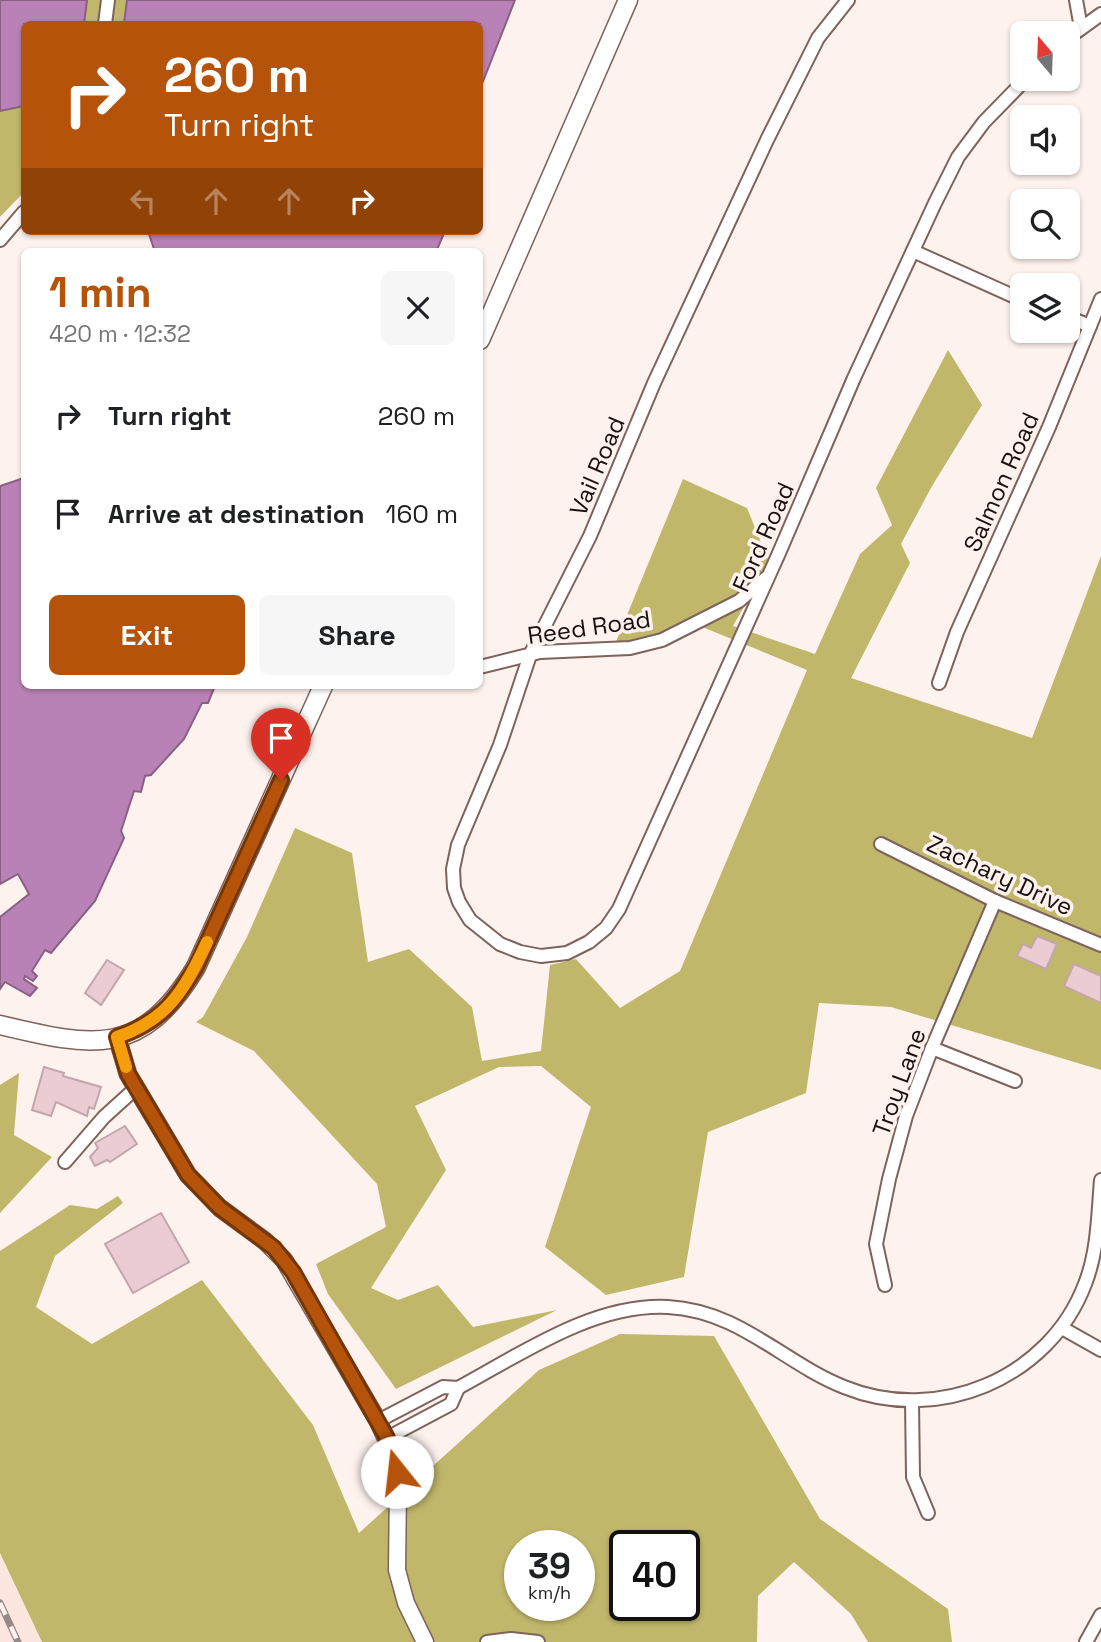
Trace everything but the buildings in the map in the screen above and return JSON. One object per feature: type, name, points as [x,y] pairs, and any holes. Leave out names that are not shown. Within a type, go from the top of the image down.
[{"type":"main road","points":[[483,333],[628,0]]},
{"type":"main road","points":[[0,1025],[72,1041],[99,1041],[136,1031],[165,1011],[196,967],[322,689]]},
{"type":"street","points":[[105,21],[108,0]]},
{"type":"street","name":"Vail Road","points":[[506,947],[481,931],[470,920],[459,902],[454,888],[453,869],[458,845],[500,745],[530,655],[590,536],[654,383],[767,140],[818,38],[848,0]]},
{"type":"street","points":[[1076,0],[1081,28],[1101,14]]},
{"type":"street","name":"Ford Road","points":[[506,947],[541,956],[567,953],[589,942],[606,928],[630,887],[770,575],[854,378],[958,157],[984,122],[1014,91]]},
{"type":"street","points":[[0,240],[21,216]]},
{"type":"street","points":[[913,251],[1010,295]]},
{"type":"street","name":"Salmon Road","points":[[939,683],[957,632],[1049,427],[1101,299]]},
{"type":"street","points":[[1080,322],[1090,326]]},
{"type":"street","name":"Reed Road","points":[[483,666],[530,655],[573,649],[630,648],[662,640],[739,601],[770,575]]},
{"type":"street","name":"Zachary Drive","points":[[881,844],[995,901],[1101,945]]},
{"type":"street","name":"Troy Lane","points":[[885,1285],[876,1244],[881,1211],[906,1116],[995,901]]},
{"type":"street","points":[[117,1037],[128,1074],[167,1143],[196,1184],[220,1208],[265,1241],[284,1260],[387,1438],[397,1472],[397,1570],[406,1603],[425,1642]]},
{"type":"street","points":[[932,1048],[1015,1081]]},
{"type":"street","points":[[65,1162],[104,1117],[136,1088]]},
{"type":"street","points":[[378,1421],[443,1387],[458,1388],[603,1315],[665,1306],[707,1313],[732,1322],[825,1378],[858,1392],[895,1401],[929,1401],[958,1396],[991,1384],[1028,1361],[1062,1328],[1081,1294],[1089,1272],[1096,1241],[1101,1180]]},
{"type":"street","points":[[1062,1328],[1101,1350]]},
{"type":"street","points":[[387,1438],[451,1404],[458,1388]]},
{"type":"street","points":[[912,1401],[913,1477],[928,1513]]},
{"type":"street","points":[[1086,1642],[1101,1615]]},
{"type":"street","points":[[487,1642],[511,1639],[538,1642]]},
{"type":"shaded area","points":[[0,0],[127,0],[124,21],[21,21],[21,195],[0,217]]},
{"type":"shaded area","points":[[0,0],[87,0],[84,21],[21,21],[21,107],[0,111]]},
{"type":"shaded area","points":[[127,0],[515,0],[483,81],[483,21],[124,21]]},
{"type":"shaded area","points":[[149,235],[443,235],[438,248],[154,248]]},
{"type":"shaded area","points":[[948,350],[982,405],[932,486],[901,544],[910,563],[851,678],[1032,738],[1101,556],[1101,1070],[891,1007],[819,1003],[806,1093],[708,1132],[684,1277],[606,1295],[545,1247],[591,1107],[541,1066],[499,1067],[415,1106],[446,1170],[371,1288],[398,1300],[438,1285],[473,1327],[557,1310],[396,1389],[328,1294],[316,1264],[386,1227],[377,1184],[254,1051],[196,1022],[203,1017],[247,937],[295,828],[352,853],[368,962],[409,949],[472,1007],[482,1061],[541,1051],[550,965],[576,959],[620,1008],[680,971],[807,670],[695,624],[613,649],[683,479],[747,508],[769,562],[733,626],[815,654],[860,554],[892,525],[876,488]]},
{"type":"shaded area","points":[[21,479],[21,689],[214,689],[208,703],[202,703],[184,739],[151,775],[145,776],[141,792],[134,791],[121,831],[124,838],[95,901],[51,953],[45,950],[32,971],[37,976],[33,981],[25,976],[24,979],[37,988],[30,996],[5,982],[0,989],[0,917],[29,894],[18,874],[0,884],[0,486]]},
{"type":"shaded area","points":[[19,1073],[14,1135],[52,1157],[0,1213],[0,1085]]},
{"type":"shaded area","points":[[118,1196],[123,1203],[55,1256],[36,1307],[92,1344],[202,1280],[313,1425],[359,1533],[539,1370],[620,1334],[714,1336],[820,1519],[948,1609],[952,1642],[868,1642],[851,1614],[794,1562],[758,1596],[757,1642],[42,1642],[0,1553],[0,1251],[70,1205],[97,1209]]},
{"type":"shaded area","points":[[0,1553],[42,1642],[0,1642]]},
{"type":"railway","points":[[0,1603],[18,1642]]},
{"type":"slow traffic","points":[[126,1067],[117,1037],[136,1031],[165,1011],[196,967],[207,942]]},
{"type":"route","points":[[281,780],[196,967],[180,993],[165,1011],[151,1022],[136,1031],[117,1037],[128,1074],[188,1175],[220,1208],[274,1248],[301,1284],[387,1438],[397,1472]]}]
